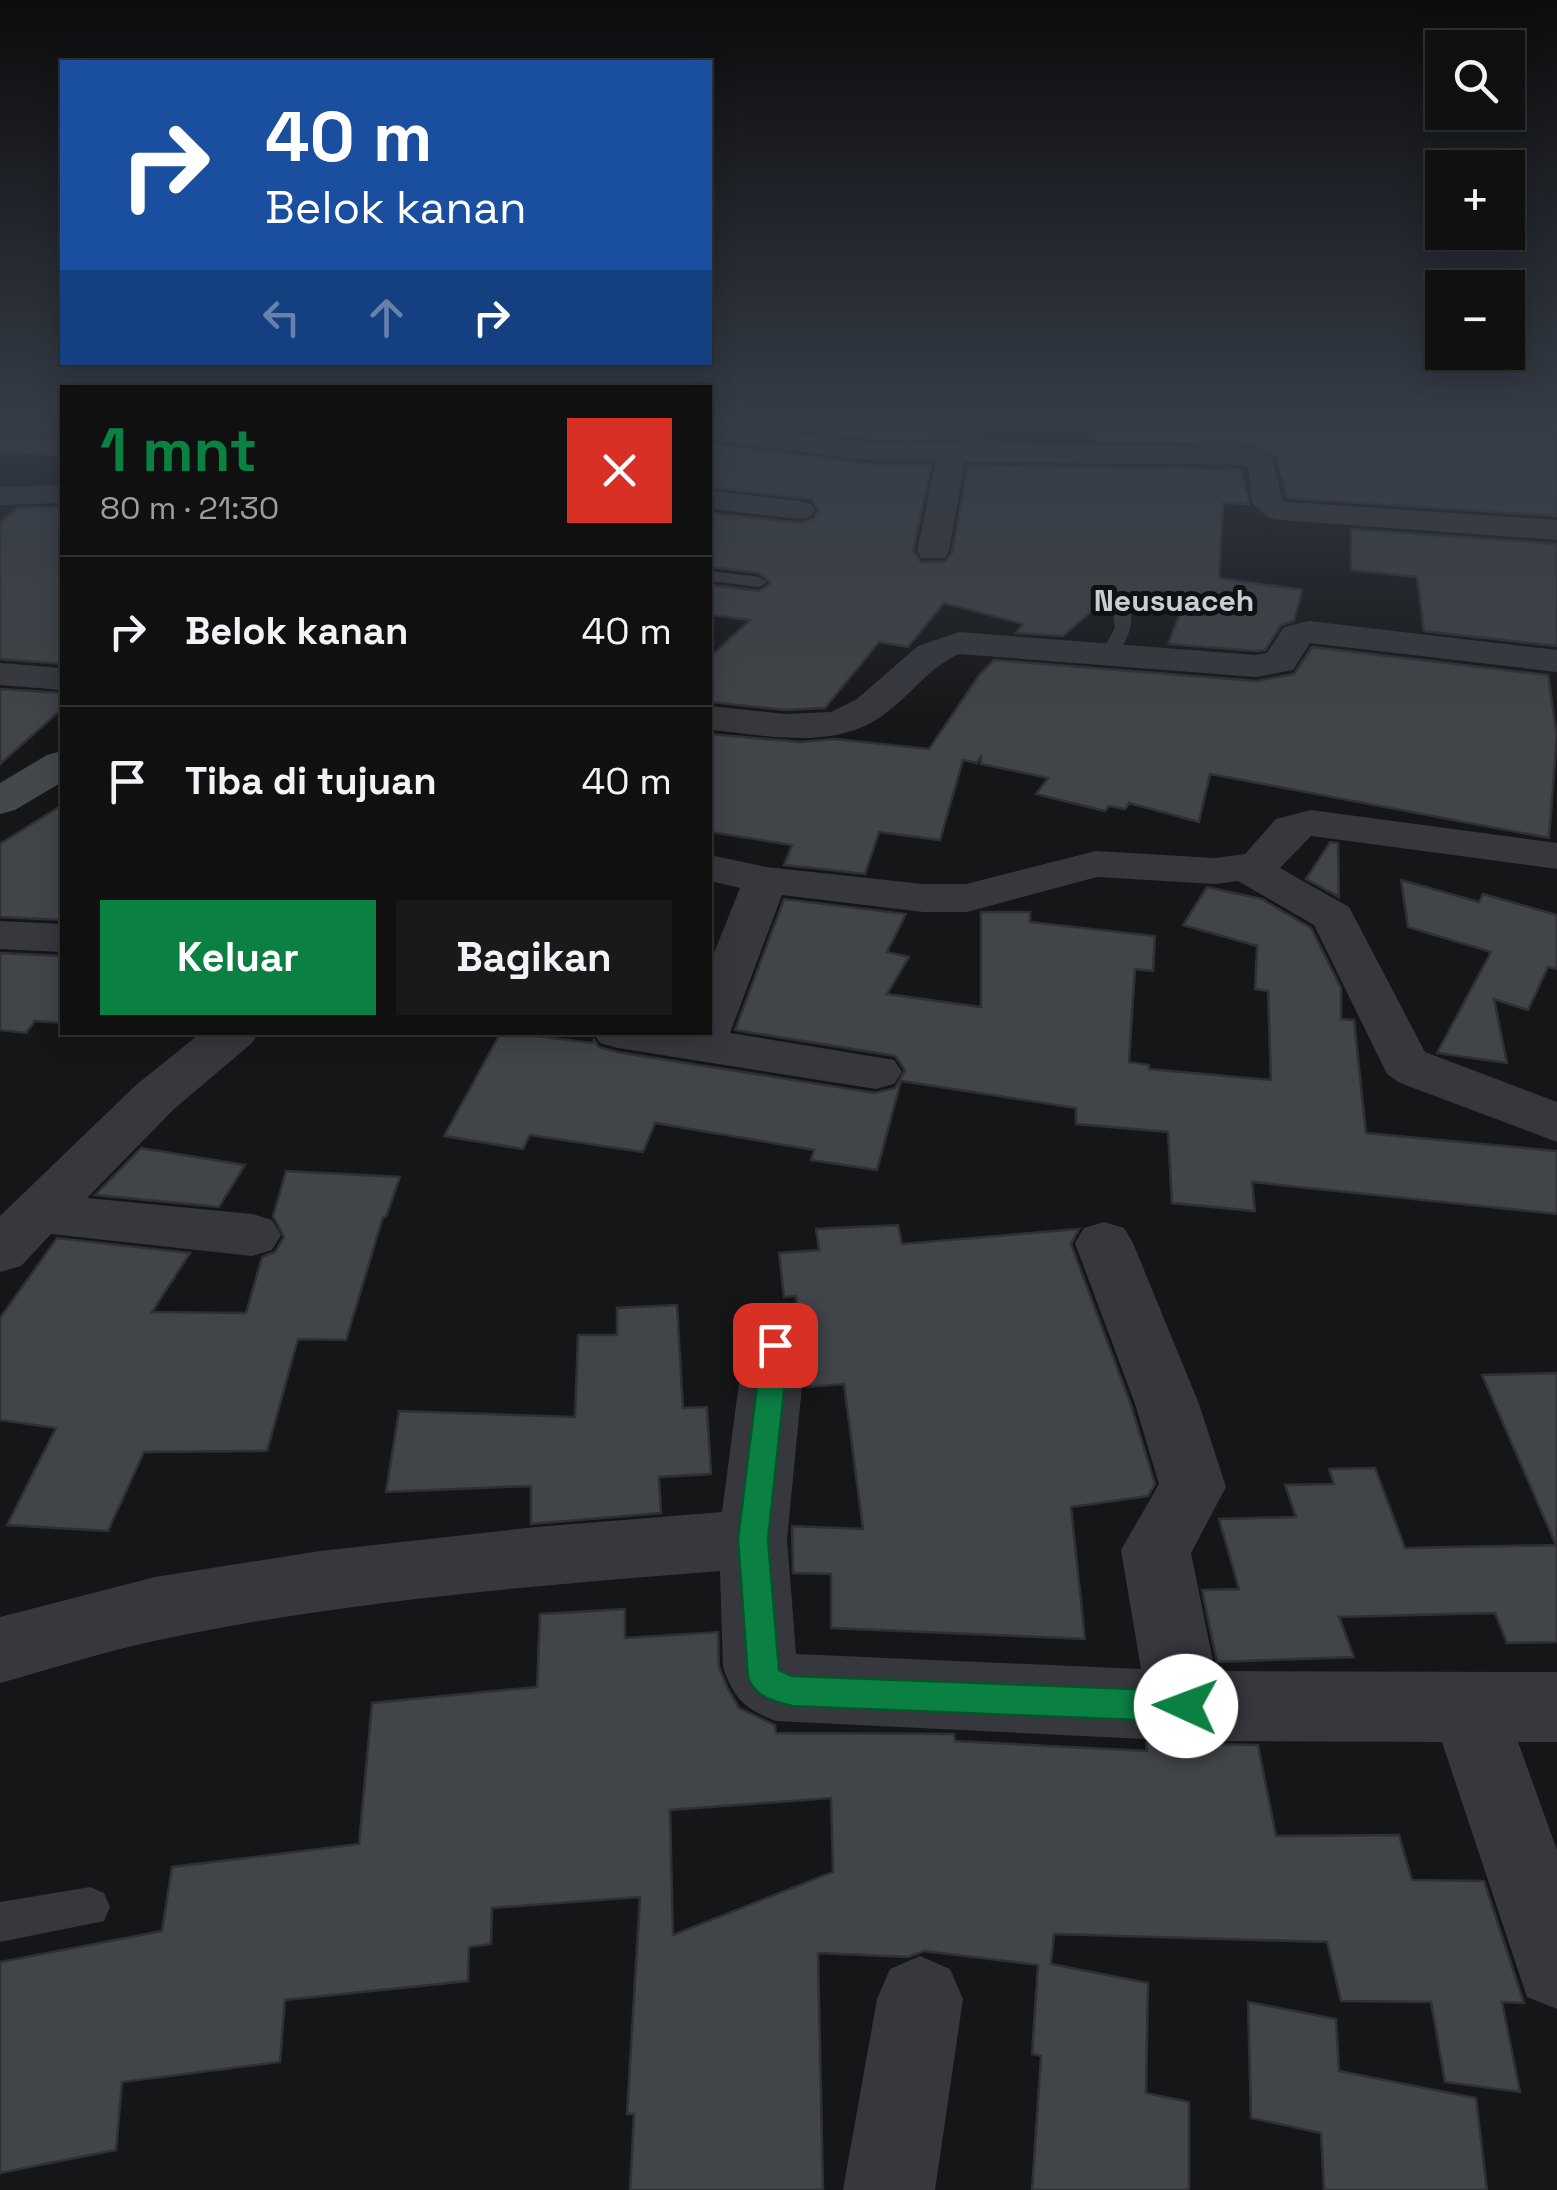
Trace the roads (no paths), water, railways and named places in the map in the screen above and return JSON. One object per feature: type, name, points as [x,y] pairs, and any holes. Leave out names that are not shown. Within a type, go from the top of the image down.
[{"type":"street","points":[[933,552],[939,520]]},
{"type":"street","points":[[1421,520],[1557,530]]},
{"type":"street","points":[[712,718],[803,725],[845,721],[862,714],[946,644],[1270,665],[1286,657],[1297,635],[1310,632],[1557,662]]},
{"type":"street","points":[[0,674],[60,679]]},
{"type":"street","points":[[0,801],[60,765]]},
{"type":"street","points":[[712,868],[766,880],[946,900],[1096,864],[1215,871],[1245,867],[1262,863],[1291,828],[1311,823],[1557,856]]},
{"type":"street","points":[[1245,867],[1322,910],[1339,924],[1405,1062],[1418,1071],[1520,1106],[1557,1124]]},
{"type":"street","points":[[712,1022],[740,952],[745,926],[766,880]]},
{"type":"street","points":[[0,935],[60,938]]},
{"type":"street","points":[[707,1035],[876,1072]]},
{"type":"street","points":[[19,1232],[220,1037]]},
{"type":"street","points":[[19,1232],[252,1235]]},
{"type":"street","points":[[1104,1242],[1167,1404],[1193,1487],[1156,1550],[1161,1592],[1186,1706]]},
{"type":"street","points":[[775,1345],[753,1539],[760,1666],[764,1678],[776,1687],[1186,1706],[1557,1708]]},
{"type":"street","points":[[0,1650],[174,1605],[348,1579],[569,1552],[753,1539]]},
{"type":"street","points":[[1467,1705],[1557,1968]]},
{"type":"street","points":[[889,2190],[920,2000]]},
{"type":"lane","points":[[712,576],[758,582]]},
{"type":"lane","points":[[1109,655],[1125,627],[1126,615],[1119,599]]},
{"type":"lane","points":[[0,1922],[90,1907]]},
{"type":"district","name":"Neusuaceh","points":[[1174,601]]}]
